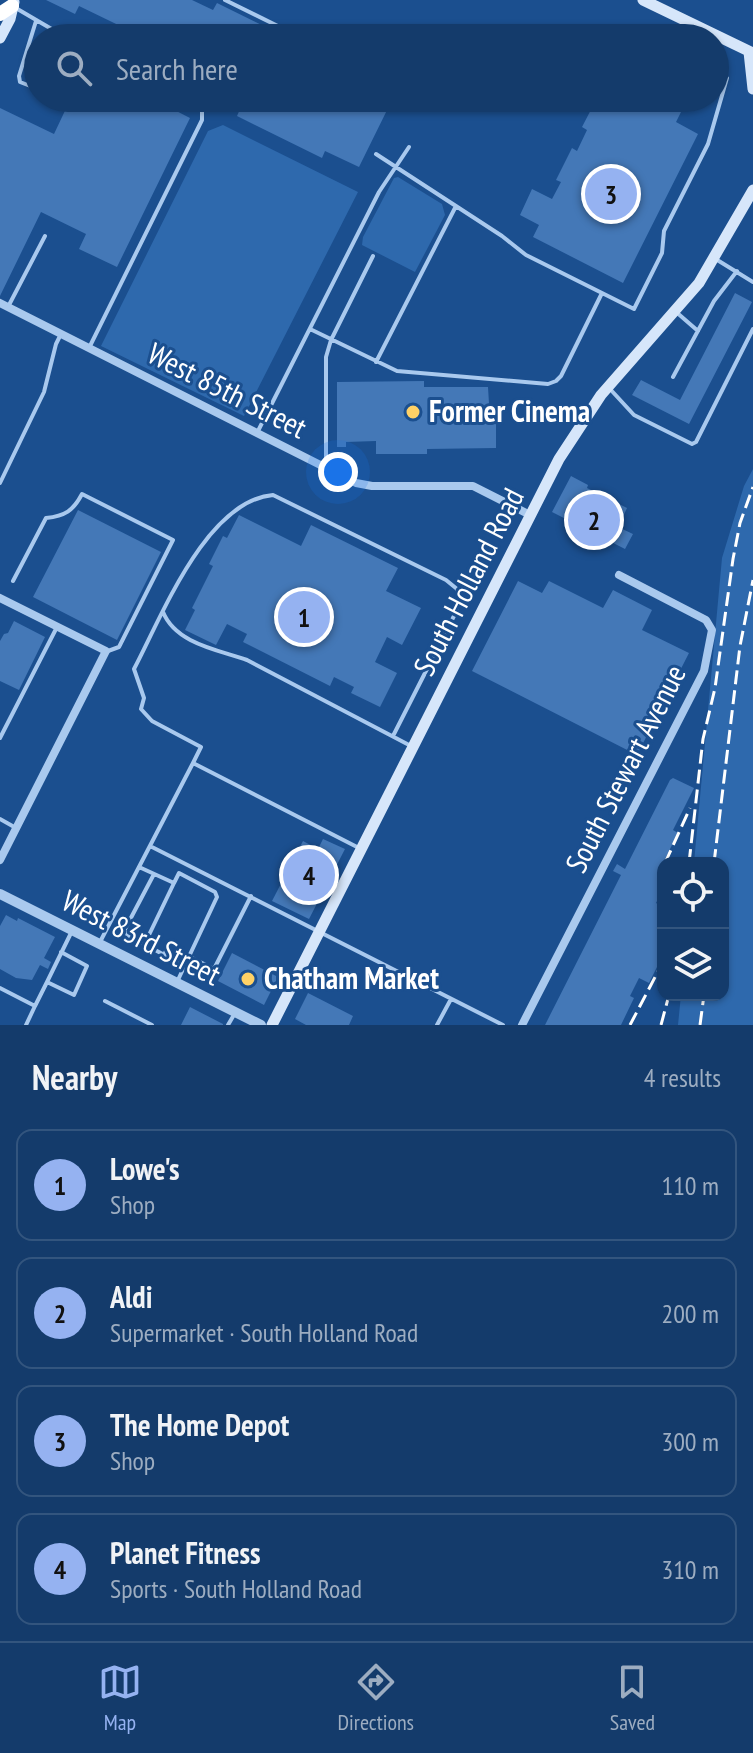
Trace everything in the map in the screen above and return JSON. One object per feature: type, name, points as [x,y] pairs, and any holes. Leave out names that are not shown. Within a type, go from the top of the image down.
[{"type":"main road","points":[[643,0],[691,24]]},
{"type":"main road","points":[[0,38],[10,19],[9,7]]},
{"type":"main road","points":[[729,43],[752,54],[753,89]]},
{"type":"main road","name":"South Holland Road","points":[[272,1025],[573,435],[608,387],[699,283],[750,194]]},
{"type":"street","name":"West 85th Street","points":[[4,305],[363,485],[473,486],[530,515]]},
{"type":"street","name":"South Stewart Avenue","points":[[522,1025],[704,671],[712,630],[706,620],[619,575]]},
{"type":"street","points":[[0,860],[106,651],[1,602]]},
{"type":"street","name":"West 83rd Street","points":[[2,899],[72,930],[261,1025]]},
{"type":"lane","points":[[225,0],[236,2],[276,24]]},
{"type":"lane","points":[[9,7],[41,24]]},
{"type":"lane","points":[[24,60],[19,76],[20,82],[24,84]]},
{"type":"lane","points":[[89,348],[202,120],[202,112]]},
{"type":"lane","points":[[376,154],[526,255],[634,309],[662,253],[664,231],[708,144],[717,112]]},
{"type":"lane","points":[[257,433],[379,192],[409,147]]},
{"type":"lane","points":[[750,194],[752,211]]},
{"type":"lane","points":[[376,362],[456,206]]},
{"type":"lane","points":[[4,305],[45,236]]},
{"type":"lane","points":[[326,467],[326,357],[331,340],[373,256]]},
{"type":"lane","points":[[714,258],[753,282]]},
{"type":"lane","points":[[673,377],[714,301],[737,271]]},
{"type":"lane","points":[[310,329],[397,371],[548,384],[561,376],[602,293]]},
{"type":"lane","points":[[675,311],[698,331]]},
{"type":"lane","points":[[608,387],[634,415],[692,444],[696,442],[753,329]]},
{"type":"lane","points":[[0,483],[44,392],[61,334]]},
{"type":"lane","points":[[13,581],[46,518],[61,516],[74,509],[82,494],[173,540],[119,647],[106,651]]},
{"type":"lane","points":[[100,944],[201,747],[152,721],[141,709],[144,698],[134,669],[202,542],[229,515],[262,496],[273,495],[446,580],[457,589],[457,610],[393,736]]},
{"type":"lane","points":[[163,612],[168,623],[190,638],[222,654],[247,660],[413,747]]},
{"type":"lane","points":[[0,738],[57,627]]},
{"type":"lane","points":[[193,763],[361,849]]},
{"type":"lane","points":[[0,819],[16,828]]},
{"type":"lane","points":[[150,846],[503,1025]]},
{"type":"lane","points":[[139,867],[174,883]]},
{"type":"lane","points":[[148,937],[179,873],[215,892],[217,902],[177,982]]},
{"type":"lane","points":[[154,874],[124,931],[185,966]]},
{"type":"lane","points":[[197,891],[201,884]]},
{"type":"lane","points":[[190,957],[214,969],[251,896]]},
{"type":"lane","points":[[26,1025],[72,930]]},
{"type":"lane","points":[[164,955],[170,943]]},
{"type":"lane","points":[[47,982],[74,995],[87,966],[61,952]]},
{"type":"lane","points":[[0,988],[35,1006]]},
{"type":"lane","points":[[437,1025],[451,998]]},
{"type":"lane","points":[[105,1001],[152,1025]]},
{"type":"lane","points":[[228,1025],[235,1012]]},
{"type":"shaded area","points":[[223,125],[358,192],[244,416],[101,346],[208,131]]},
{"type":"shaded area","points":[[398,177],[442,204],[445,215],[415,272],[362,245],[363,237],[394,178]]},
{"type":"shaded area","points":[[753,469],[753,1025],[678,1025],[680,1001],[729,1001],[729,857],[695,857],[722,558],[744,486]]},
{"type":"building","points":[[46,0],[192,0],[213,10],[217,3],[260,24],[116,24],[79,6],[75,14]]},
{"type":"building","points":[[0,108],[54,134],[64,112],[178,112],[190,118],[117,267],[79,249],[86,234],[41,212],[0,296]]},
{"type":"building","points":[[239,112],[386,112],[359,167],[325,151],[322,158],[237,116]]},
{"type":"building","points":[[590,112],[681,112],[676,122],[698,134],[623,283],[533,237],[539,225],[520,215],[532,189],[552,199],[561,182],[556,180],[572,148],[577,151],[587,130],[582,127]]},
{"type":"building","points":[[735,293],[752,302],[689,424],[632,395],[641,380],[680,400]]},
{"type":"building","name":"Former Cinema","points":[[424,381],[424,387],[488,387],[490,420],[496,420],[496,448],[427,449],[427,454],[376,454],[376,441],[346,442],[346,447],[337,447],[337,382]]},
{"type":"building","points":[[571,476],[588,485],[587,488],[627,508],[618,527],[633,534],[625,549],[552,512]]},
{"type":"building","points":[[78,510],[161,552],[117,640],[33,597]]},
{"type":"building","points":[[239,515],[301,546],[311,525],[398,568],[386,591],[421,608],[402,645],[387,637],[375,662],[397,673],[380,707],[351,693],[354,687],[334,677],[330,686],[243,642],[247,634],[227,624],[216,645],[185,630],[195,610],[192,608],[213,566],[209,564],[223,536],[227,538]]},
{"type":"building","points":[[518,581],[542,593],[549,581],[603,608],[613,590],[652,610],[642,630],[689,653],[637,755],[472,671]]},
{"type":"building","points":[[14,621],[45,637],[19,690],[0,681],[0,641]]},
{"type":"building","points":[[673,778],[694,788],[673,830],[678,833],[666,857],[657,857],[657,967],[649,983],[639,978],[630,996],[634,998],[621,1025],[545,1025],[621,875],[613,871],[617,864],[625,869]]},
{"type":"building","points":[[323,839],[345,849],[309,919],[272,901],[303,841],[318,849]]},
{"type":"building","points":[[6,915],[55,937],[44,958],[51,962],[48,969],[40,965],[32,980],[16,978],[0,969],[0,926]]},
{"type":"building","name":"Chatham Market","points":[[232,953],[278,977],[264,1005],[218,981]]},
{"type":"building","name":"Chatham Market","points":[[308,993],[353,1016],[349,1025],[306,1025],[295,1019]]},
{"type":"building","points":[[190,1007],[223,1024],[223,1025],[181,1025]]},
{"type":"railway","points":[[690,857],[703,739],[715,688],[733,559],[740,523],[753,487]]},
{"type":"railway","points":[[715,857],[740,646],[753,580]]},
{"type":"railway","points":[[668,857],[690,808]]},
{"type":"railway","points":[[630,1025],[657,973]]},
{"type":"railway","points":[[661,1025],[667,1001]]},
{"type":"railway","points":[[700,1025],[703,1001]]},
{"type":"place","name":"The Home Depot","points":[[611,194]]},
{"type":"place","name":"Former Cinema","points":[[413,412]]},
{"type":"place","name":"Aldi","points":[[594,520]]},
{"type":"place","name":"Lowe's","points":[[304,617]]},
{"type":"place","name":"Planet Fitness","points":[[309,875]]},
{"type":"place","name":"Chatham Market","points":[[248,979]]}]
